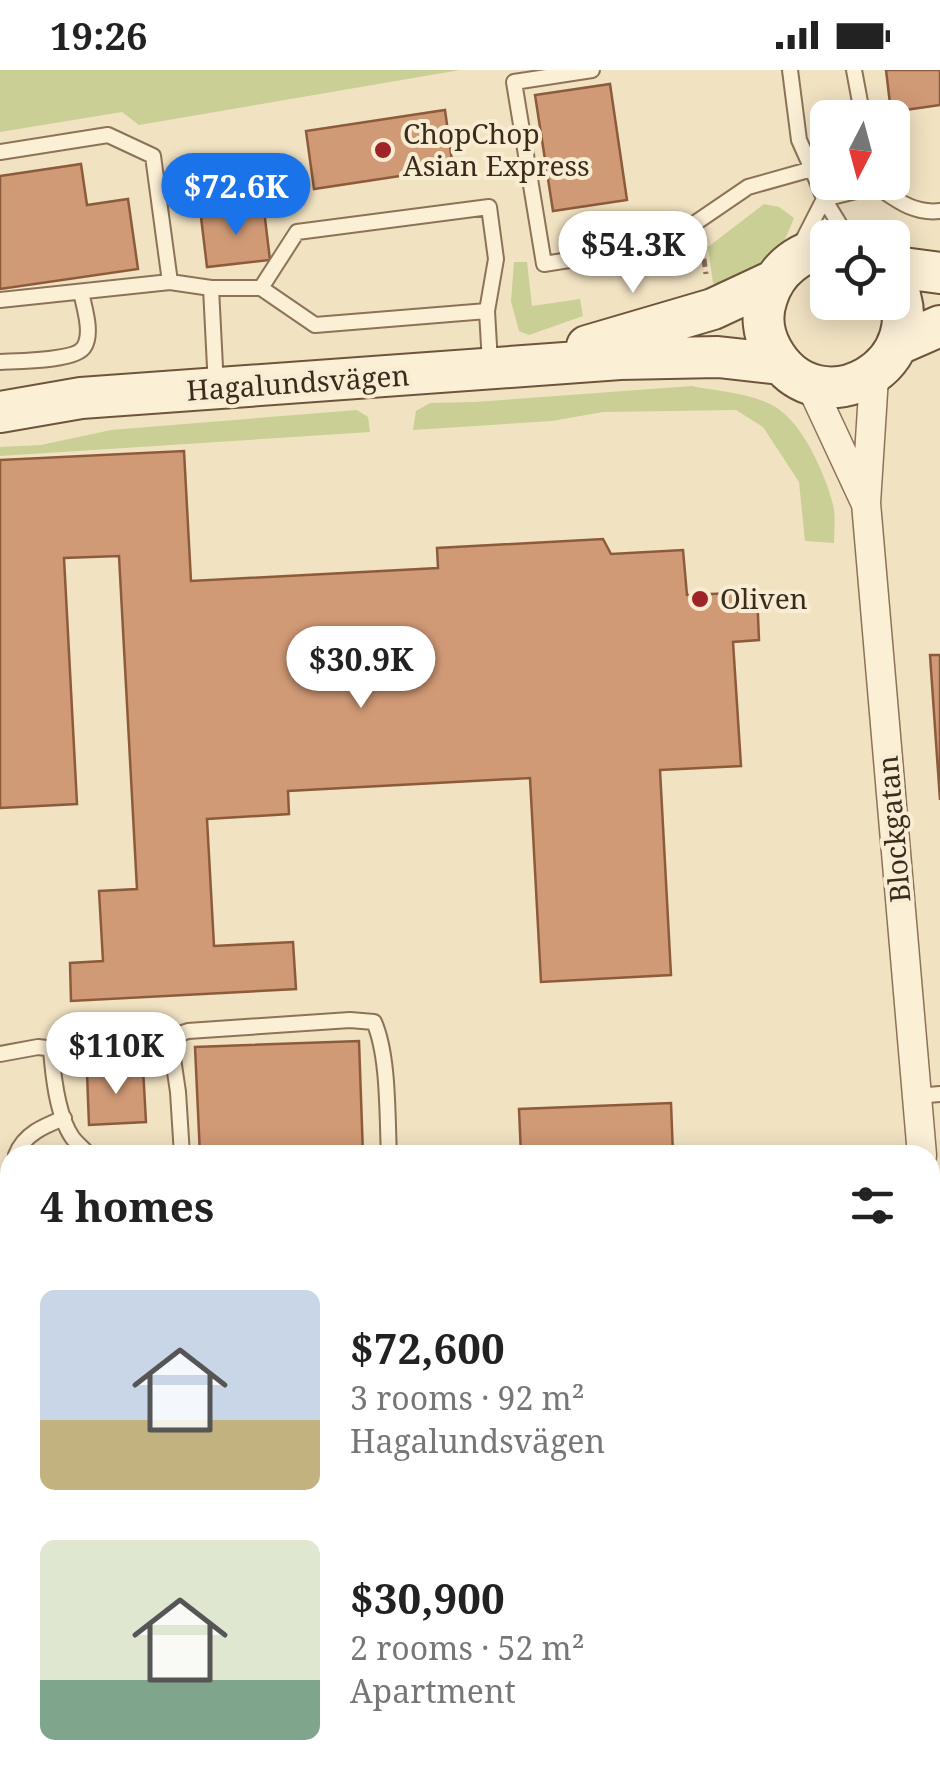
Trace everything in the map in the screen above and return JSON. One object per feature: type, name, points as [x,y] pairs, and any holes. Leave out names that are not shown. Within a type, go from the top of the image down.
[{"type":"street","name":"Hagalundsvägen","points":[[503,368],[712,309],[799,261]]},
{"type":"street","points":[[795,374],[766,338],[763,309],[799,261]]},
{"type":"street","points":[[910,269],[940,273]]},
{"type":"street","points":[[874,377],[901,344],[906,320]]},
{"type":"street","points":[[901,344],[940,326]]},
{"type":"street","name":"Hagalundsvägen","points":[[0,412],[81,398],[620,359],[718,356],[843,388],[874,377]]},
{"type":"street","name":"Blockgatan","points":[[795,374],[866,503]]},
{"type":"street","name":"Blockgatan","points":[[874,377],[866,503],[928,1095],[923,1145]]},
{"type":"street","name":"Hagalundsvägen","points":[[0,391],[81,398]]},
{"type":"lane","points":[[592,70],[514,82],[544,264],[663,245],[748,187],[810,170]]},
{"type":"lane","points":[[790,70],[799,140],[810,165]]},
{"type":"lane","points":[[854,70],[860,100]]},
{"type":"lane","points":[[0,152],[108,135],[153,156],[170,282]]},
{"type":"lane","points":[[799,261],[824,200]]},
{"type":"lane","points":[[896,200],[907,208],[927,213],[940,211]]},
{"type":"lane","points":[[261,288],[296,232],[488,206],[496,260],[488,310],[503,368]]},
{"type":"lane","points":[[0,300],[170,282],[211,288],[261,288],[315,325],[488,310]]},
{"type":"lane","points":[[211,288],[216,389]]},
{"type":"lane","points":[[0,362],[68,356],[82,351],[87,326],[81,292]]},
{"type":"lane","points":[[0,1054],[38,1047],[160,1041],[188,1030],[350,1020],[374,1022],[381,1050],[388,1145]]},
{"type":"lane","points":[[170,1038],[181,1145]]},
{"type":"lane","points":[[51,1048],[54,1082],[64,1118],[80,1145]]},
{"type":"lane","points":[[22,1145],[42,1127],[64,1118]]},
{"type":"path","points":[[699,220],[708,287]]},
{"type":"green space","points":[[0,70],[460,70],[139,125],[122,112],[0,132]]},
{"type":"green space","points":[[764,204],[779,207],[794,218],[781,249],[724,288],[713,283],[708,247]]},
{"type":"green space","points":[[514,262],[527,262],[532,306],[580,299],[583,316],[529,335],[519,331],[511,301]]},
{"type":"green space","points":[[692,386],[761,400],[790,419],[806,441],[825,481],[834,510],[834,543],[805,541],[799,482],[763,427],[736,410],[603,412],[552,421],[413,430],[416,411],[430,403]]},
{"type":"green space","points":[[357,410],[368,417],[370,432],[0,456],[0,447],[41,445],[111,430]]},
{"type":"building","points":[[886,70],[940,70],[940,105],[910,109],[910,100],[890,100]]},
{"type":"building","points":[[610,84],[627,200],[553,211],[535,95]]},
{"type":"building","points":[[445,110],[453,168],[314,189],[306,131]]},
{"type":"building","points":[[81,164],[87,205],[128,199],[138,269],[0,289],[0,176]]},
{"type":"building","points":[[264,210],[270,260],[207,267],[201,217]]},
{"type":"building","points":[[184,451],[191,581],[438,568],[437,548],[603,539],[611,554],[683,550],[687,595],[757,592],[759,640],[733,642],[741,766],[660,770],[671,975],[541,982],[530,778],[288,791],[289,814],[207,819],[214,946],[293,942],[296,989],[71,1001],[70,963],[103,961],[99,891],[137,889],[119,556],[64,558],[77,804],[0,808],[0,460]]},
{"type":"building","points":[[930,655],[940,655],[940,800]]},
{"type":"building","points":[[359,1041],[363,1145],[200,1145],[195,1047]]},
{"type":"building","points":[[143,1068],[146,1122],[89,1125],[87,1073]]},
{"type":"building","points":[[671,1103],[673,1145],[521,1145],[519,1109]]},
{"type":"place","name":"ChopChop Asian Express","points":[[383,150]]},
{"type":"place","name":"Oliven","points":[[700,599]]}]
